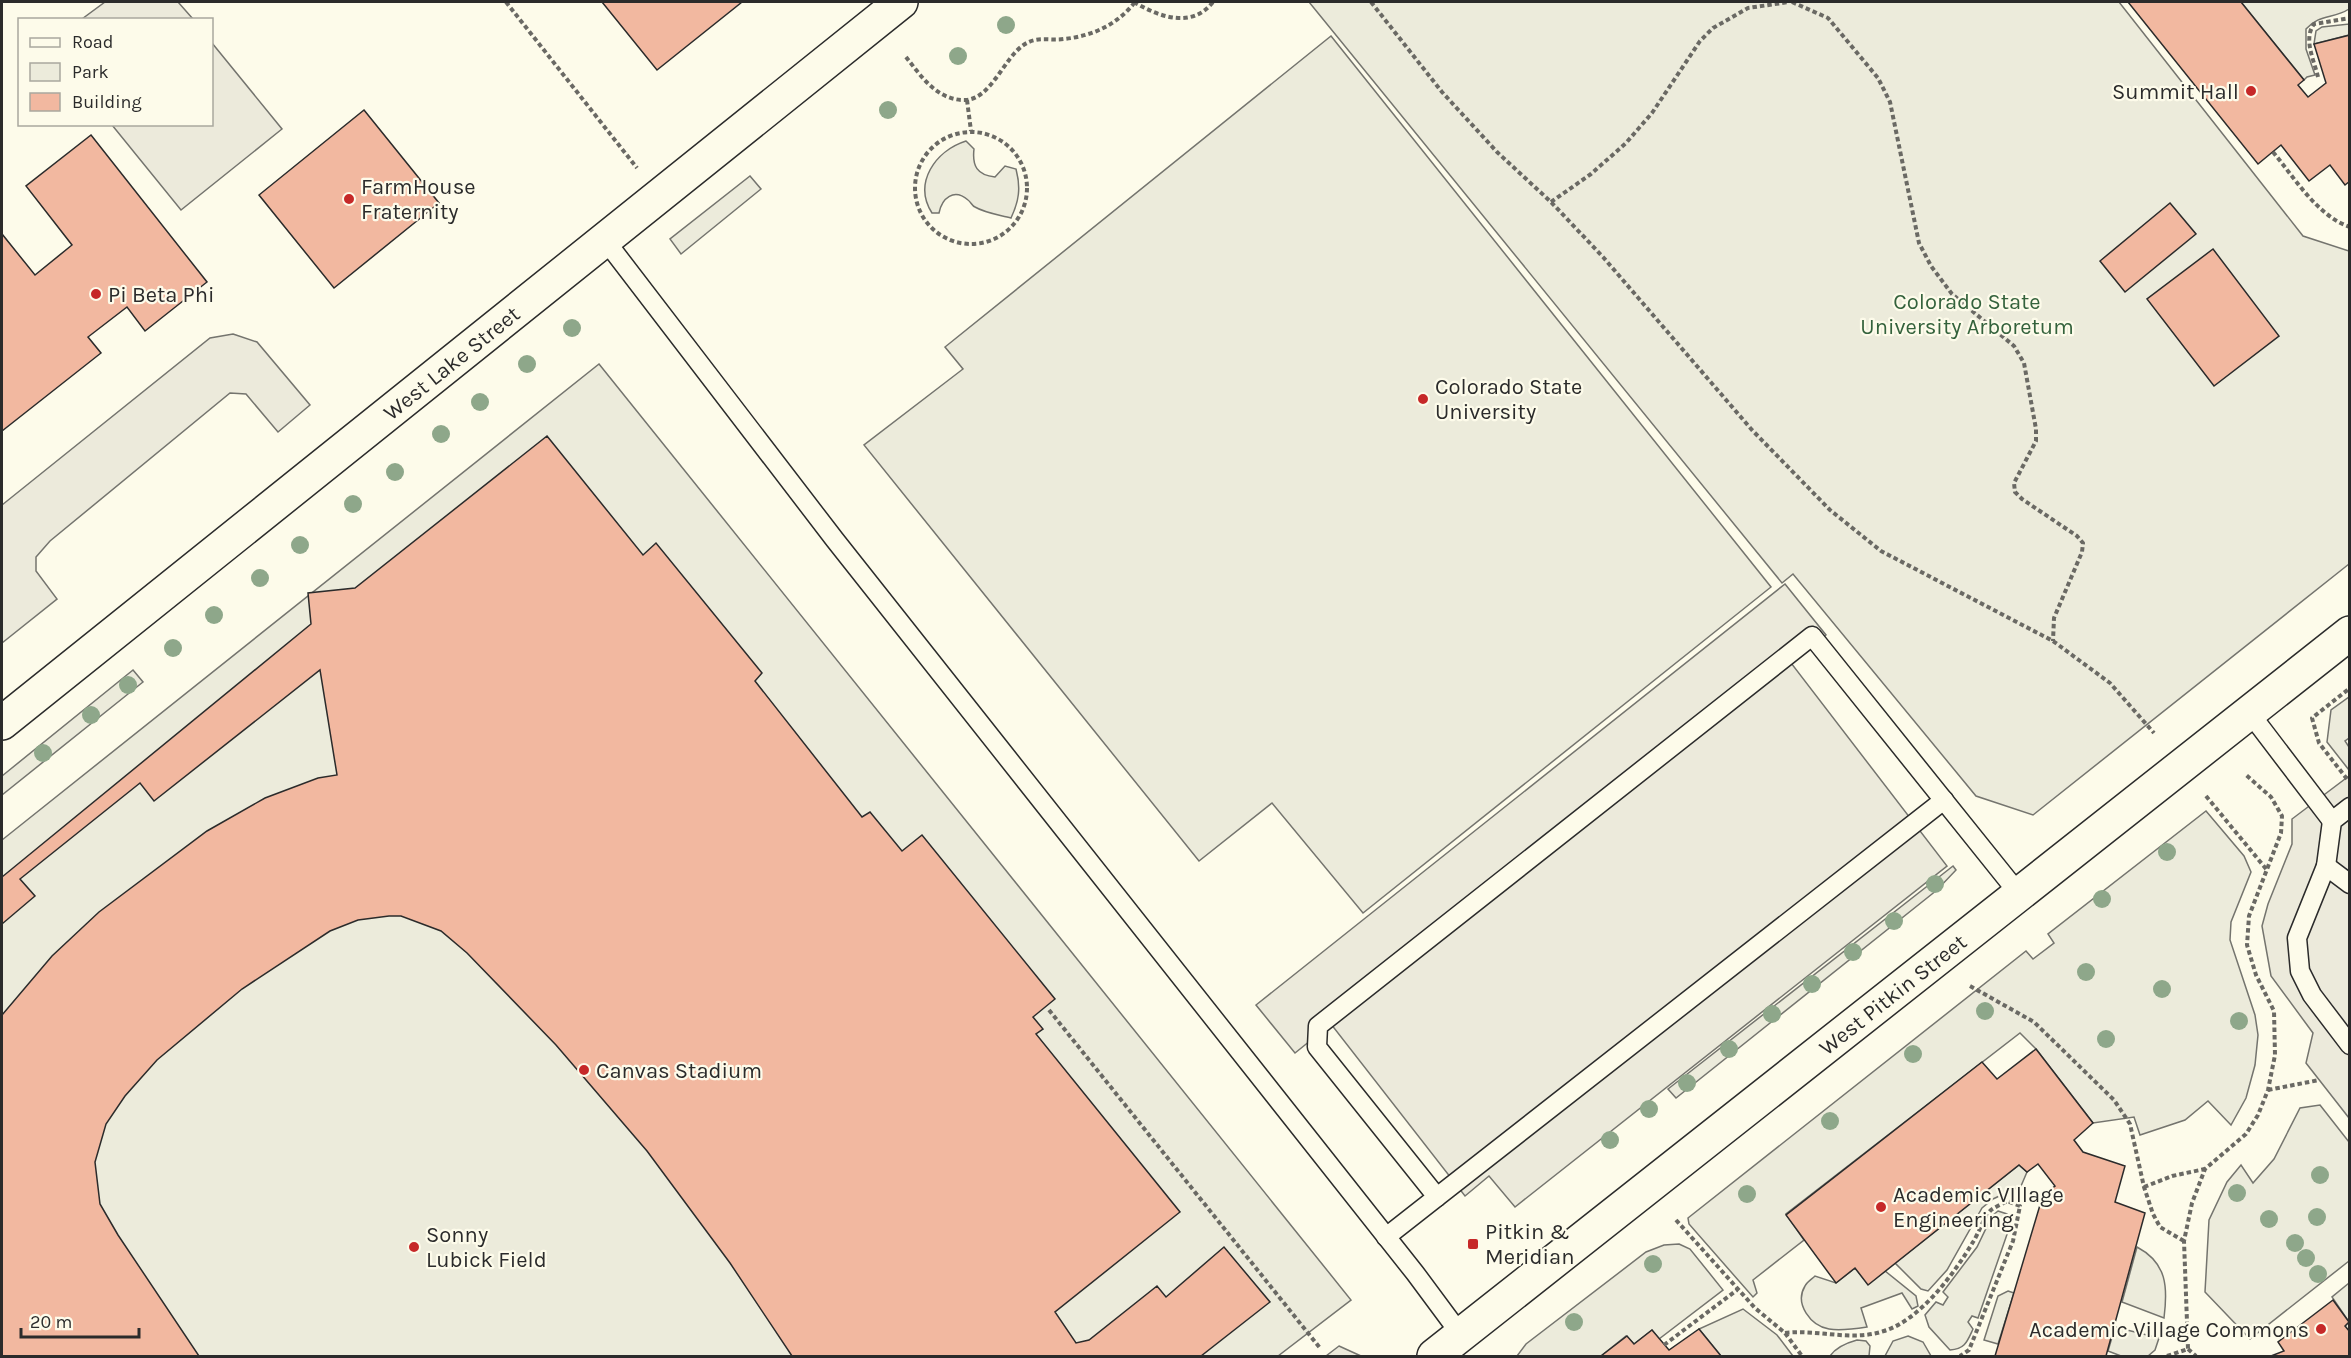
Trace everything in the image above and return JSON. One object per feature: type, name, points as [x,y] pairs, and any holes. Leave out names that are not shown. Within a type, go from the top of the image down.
[{"type":"street","name":"West Lake Street","points":[[2,723],[901,2]]},
{"type":"street","name":"West Pitkin Street","points":[[1434,1356],[2349,633]]},
{"type":"lane","points":[[605,240],[835,540],[1461,1335]]},
{"type":"lane","points":[[1437,1197],[1317,1047],[1318,1026],[1812,636],[2019,894]]},
{"type":"lane","points":[[2249,712],[2332,821]]},
{"type":"lane","points":[[1386,1237],[1944,800]]},
{"type":"lane","points":[[2349,807],[2332,821],[2326,866],[2297,938],[2300,971],[2312,995],[2349,1046]]},
{"type":"lane","points":[[2326,866],[2349,884]]},
{"type":"path","points":[[506,2],[660,197]]},
{"type":"path","points":[[906,57],[927,85],[947,96],[968,100],[984,91],[1012,55],[1026,44],[1045,37],[1063,39],[1104,28],[1124,15],[1135,2],[1158,15],[1174,19],[1197,14],[1208,9],[1213,2]]},
{"type":"path","points":[[1371,2],[1442,92],[1497,152],[1551,202],[1603,256],[1752,430],[1830,510],[1881,551],[2053,642],[2110,683],[2154,733]]},
{"type":"path","points":[[1747,2],[1748,8]]},
{"type":"path","points":[[1551,202],[1591,174],[1626,144],[1652,113],[1700,41],[1713,28],[1748,8],[1790,2],[1828,18],[1878,78],[1890,102],[1919,243],[1931,266],[1952,294],[2014,346],[2024,363],[2036,429],[2036,441],[2014,483],[2015,492],[2077,536],[2083,543],[2082,552],[2054,618],[2053,642]]},
{"type":"path","points":[[2318,77],[2308,39],[2310,30],[2314,24],[2349,18]]},
{"type":"path","points":[[968,100],[971,132]]},
{"type":"path","points":[[971,132],[989,134],[1005,142],[1017,155],[1025,171],[1027,189],[1024,206],[1015,222],[1002,234],[986,241],[967,244],[948,239],[933,229],[921,214],[915,195],[916,176],[923,159],[936,144],[952,135],[971,132]]},
{"type":"path","points":[[2272,152],[2320,207],[2341,224],[2349,227]]},
{"type":"path","points":[[2349,688],[2312,718],[2319,743],[2349,782]]},
{"type":"path","points":[[2144,1187],[2172,1176],[2205,1169],[2246,1134],[2258,1115],[2268,1090],[2275,1055],[2274,1011],[2256,975],[2247,945],[2249,916],[2281,833],[2282,816],[2271,797],[2245,774]]},
{"type":"path","points":[[2206,796],[2268,870]]},
{"type":"path","points":[[1970,986],[2034,1022],[2114,1100],[2130,1124],[2144,1187],[2153,1214],[2160,1227],[2184,1241]]},
{"type":"path","points":[[1049,1010],[1320,1348]]},
{"type":"path","points":[[2268,1090],[2319,1080]]},
{"type":"path","points":[[2196,1356],[2188,1349],[2184,1241],[2192,1203],[2205,1169]]},
{"type":"path","points":[[1785,1333],[1805,1330],[1841,1337],[1884,1332],[1910,1319],[1941,1287],[1972,1244],[1990,1211],[2007,1202],[2020,1206],[2013,1241],[1970,1350],[1960,1356]]},
{"type":"path","points":[[1676,1220],[1737,1290],[1785,1333],[1802,1356]]},
{"type":"path","points":[[1664,1345],[1737,1290]]},
{"type":"path","points":[[2167,1356],[2188,1349]]},
{"type":"green space","name":"Colorado State University Arboretum","points":[[1309,2],[2119,2],[2303,236],[2349,251],[2349,564],[2033,815],[1976,796],[1793,574],[1782,583]]},
{"type":"green space","points":[[2241,2],[2349,2],[2349,9],[2316,21],[2306,29],[2306,49],[2315,75],[2304,80]]},
{"type":"green space","points":[[2349,24],[2349,35],[2314,44],[2316,31],[2322,27]]},
{"type":"green space","points":[[1331,36],[1771,587],[1363,913],[1272,803],[1199,861],[864,445],[963,369],[945,347]]},
{"type":"green space","points":[[966,141],[974,149],[975,165],[980,172],[995,177],[1005,166],[1016,169],[1018,194],[1011,218],[979,209],[963,196],[958,195],[949,196],[939,213],[932,213],[925,190],[930,170],[945,152]]},
{"type":"green space","points":[[750,176],[761,189],[681,254],[670,239]]},
{"type":"green space","name":"Canvas Stadium","points":[[599,364],[1351,1300],[1278,1356],[2,1356],[2,840]]},
{"type":"green space","points":[[133,670],[143,682],[2,795],[2,776]]},
{"type":"green space","points":[[2349,697],[2349,738],[2345,741],[2349,747],[2349,770],[2327,742],[2331,710]]},
{"type":"green space","points":[[2206,811],[2244,856],[2251,872],[2231,922],[2230,940],[2255,1015],[2258,1035],[2255,1065],[2246,1098],[2231,1125],[2208,1101],[2185,1120],[2140,1135],[2134,1117],[2093,1123],[2036,1049],[2020,1033],[1786,1214],[1804,1240],[1753,1280],[1757,1293],[1753,1297],[1689,1224],[1688,1218],[2026,951],[2033,959],[2054,943],[2048,934]]},
{"type":"green space","points":[[1953,866],[1956,870],[1937,890],[1676,1098],[1668,1089]]},
{"type":"green space","points":[[2320,1105],[2349,1142],[2349,1261],[2250,1339],[2205,1292],[2209,1220],[2227,1182],[2241,1165],[2253,1183],[2274,1159],[2300,1108]]},
{"type":"green space","points":[[2019,1165],[2027,1172],[2021,1186],[1993,1199],[1982,1208],[1947,1270],[1928,1291],[1921,1289],[1895,1263]]},
{"type":"green space","points":[[1998,1211],[2007,1214],[2012,1220],[1978,1318],[1972,1316],[1968,1322],[1973,1329],[1969,1338],[1962,1346],[1950,1350],[1929,1327],[1925,1315],[1936,1302],[1943,1305],[1948,1297],[1943,1292],[1977,1247],[1992,1216]]},
{"type":"green space","points":[[1679,1244],[1690,1249],[1723,1290],[1659,1339],[1652,1330],[1634,1344],[1626,1336],[1601,1356],[1517,1356],[1526,1344],[1646,1252],[1664,1245]]},
{"type":"green space","points":[[2137,1247],[2147,1253],[2160,1268],[2166,1296],[2164,1318],[2122,1302]]},
{"type":"green space","points":[[1855,1268],[1868,1284],[1885,1271],[1916,1296],[1918,1306],[1912,1309],[1902,1293],[1861,1308],[1867,1327],[1834,1330],[1816,1324],[1803,1307],[1802,1293],[1806,1285],[1815,1276],[1836,1283]]},
{"type":"green space","points":[[2349,1283],[2349,1322],[2332,1297]]},
{"type":"green space","points":[[2008,1291],[2014,1293],[1998,1344],[1984,1340],[1998,1296]]},
{"type":"green space","points":[[1743,1309],[1777,1335],[1793,1356],[1721,1356],[1699,1329]]},
{"type":"green space","points":[[2115,1327],[2159,1338],[2155,1350],[2148,1356],[2121,1356],[2108,1351]]},
{"type":"green space","points":[[1908,1336],[1923,1342],[1931,1356],[1885,1356],[1893,1341]]},
{"type":"green space","points":[[1857,1340],[1866,1341],[1870,1346],[1869,1356],[1830,1356],[1835,1350]]},
{"type":"shaded area","points":[[105,2],[178,2],[192,18],[83,18]]},
{"type":"shaded area","points":[[213,44],[282,129],[181,210],[113,126],[213,126]]},
{"type":"shaded area","points":[[233,334],[257,342],[310,405],[278,432],[246,394],[230,393],[50,541],[36,557],[36,571],[57,599],[2,643],[2,505],[210,338]]},
{"type":"shaded area","points":[[1785,584],[1826,635],[1791,663],[1947,866],[1515,1207],[1489,1176],[1465,1196],[1331,1024],[1295,1053],[1256,1005]]},
{"type":"shaded area","points":[[2349,776],[2349,1118],[2306,1063],[2313,1033],[2271,976],[2262,926],[2268,904],[2292,844],[2292,819]]},
{"type":"shaded area","points":[[1339,1346],[1361,1356],[1326,1356]]},
{"type":"building","points":[[602,2],[742,2],[657,70]]},
{"type":"building","name":"Summit Hall","points":[[2128,2],[2241,2],[2304,80],[2298,85],[2308,97],[2326,83],[2314,44],[2350,35],[2350,181],[2345,185],[2330,165],[2309,181],[2281,145],[2258,164]]},
{"type":"building","name":"FarmHouse Fraternity","points":[[364,110],[439,203],[334,288],[259,195]]},
{"type":"building","name":"Pi Beta Phi","points":[[91,135],[207,282],[145,331],[127,307],[88,337],[101,353],[2,431],[2,234],[35,275],[72,245],[26,186]]},
{"type":"building","points":[[2170,203],[2196,234],[2125,292],[2100,261]]},
{"type":"building","points":[[2213,249],[2279,336],[2214,386],[2147,299]]},
{"type":"building","points":[[547,436],[643,555],[656,543],[762,673],[755,681],[862,817],[870,812],[902,851],[922,835],[1055,999],[1033,1017],[1043,1029],[1036,1034],[1180,1212],[1055,1312],[1076,1343],[1089,1340],[1157,1286],[1166,1297],[1224,1247],[1270,1302],[1201,1356],[792,1356],[730,1263],[647,1151],[556,1045],[467,953],[441,931],[401,916],[389,916],[358,920],[330,931],[242,989],[157,1060],[125,1096],[106,1124],[95,1162],[100,1204],[118,1235],[199,1356],[2,1356],[2,1015],[52,956],[99,912],[207,831],[265,798],[318,778],[337,775],[320,670],[154,801],[140,783],[20,879],[35,896],[2,924],[2,877],[311,624],[308,593],[355,588]]},
{"type":"building","name":"Academic VIllage Engineering","points":[[2036,1049],[2093,1123],[2074,1140],[2083,1152],[2125,1166],[2115,1202],[2145,1213],[2106,1356],[1995,1356],[2043,1195],[2055,1186],[2038,1164],[2027,1172],[2019,1165],[1868,1285],[1855,1268],[1836,1283],[1786,1215],[1982,1062],[1997,1079]]},
{"type":"building","name":"Academic Village Commons","points":[[2333,1300],[2349,1322],[2345,1326],[2350,1332],[2350,1356],[2271,1356],[2284,1351],[2278,1342]]},
{"type":"building","points":[[1699,1329],[1721,1356],[1601,1356],[1627,1336],[1634,1344],[1652,1330],[1669,1350]]},
{"type":"place","name":"Summit Hall","points":[[2251,91]]},
{"type":"place","name":"FarmHouse Fraternity","points":[[349,199]]},
{"type":"place","name":"Pi Beta Phi","points":[[96,294]]},
{"type":"place","name":"Colorado State University","points":[[1423,399]]},
{"type":"place","name":"Canvas Stadium","points":[[584,1070]]},
{"type":"place","name":"Academic VIllage Engineering","points":[[1881,1207]]},
{"type":"place","name":"Pitkin & Meridian","points":[[1473,1244]]},
{"type":"place","name":"Sonny Lubick Field","points":[[414,1247]]},
{"type":"place","name":"Academic Village Commons","points":[[2321,1329]]}]
